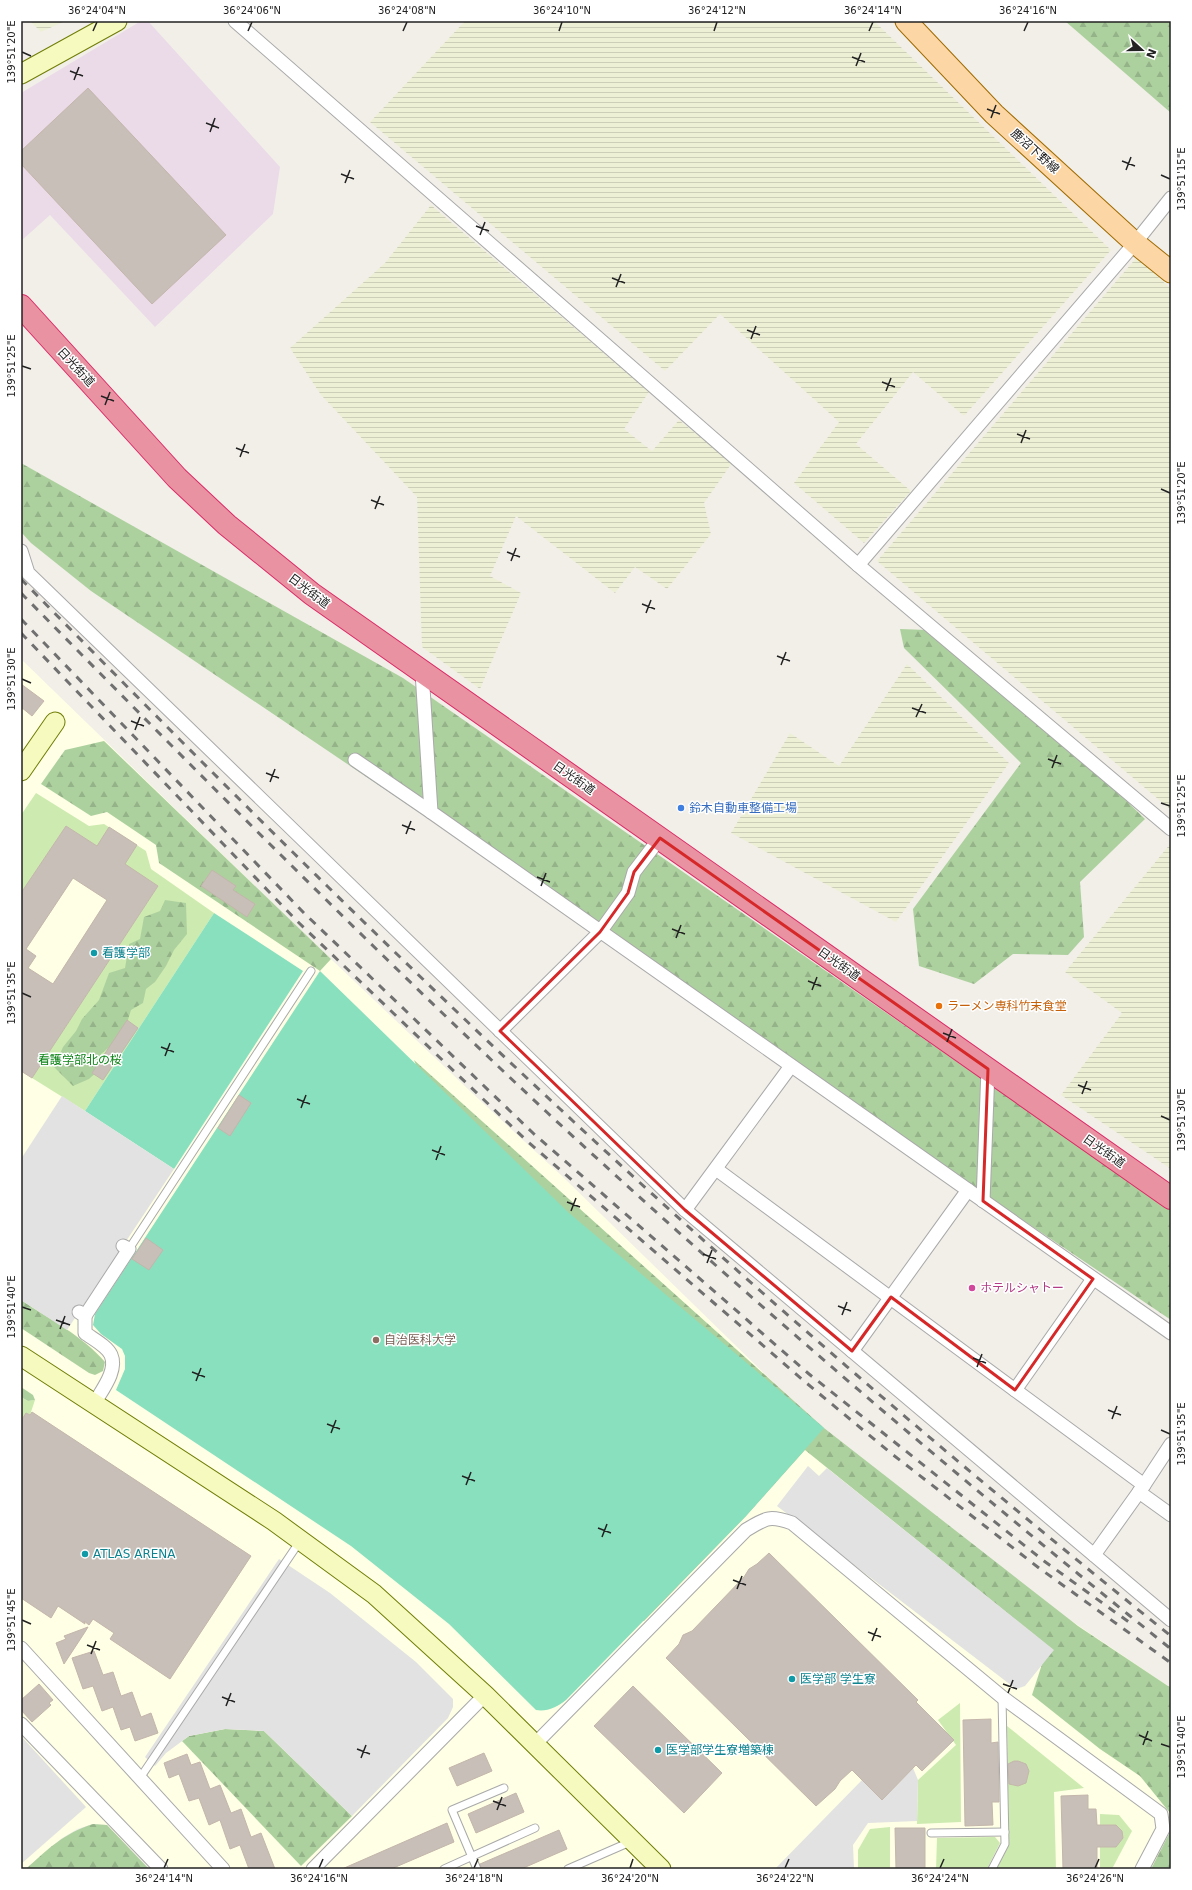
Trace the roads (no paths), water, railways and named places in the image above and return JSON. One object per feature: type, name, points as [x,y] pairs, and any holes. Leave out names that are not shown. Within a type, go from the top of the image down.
[{"type":"highway","name":"日光街道","points":[[21,306],[177,478],[227,525],[312,594],[1171,1198]]},
{"type":"main road","name":"鹿沼下野線","points":[[906,21],[994,114],[1135,242],[1171,272]]},
{"type":"street","points":[[21,74],[118,21]]},
{"type":"street","points":[[235,21],[858,565],[1171,829]]},
{"type":"street","points":[[858,565],[1171,198]]},
{"type":"street","points":[[21,551],[28,573],[685,1210],[1171,1620]]},
{"type":"street","points":[[422,672],[431,812]]},
{"type":"street","points":[[22,765],[55,722]]},
{"type":"street","points":[[355,760],[1171,1333]]},
{"type":"street","points":[[500,1031],[600,932],[628,893],[634,872],[660,838]]},
{"type":"street","points":[[685,1210],[791,1066]]},
{"type":"street","points":[[983,1201],[988,1069]]},
{"type":"street","points":[[716,1168],[1015,1390],[1141,1488],[1171,1515]]},
{"type":"street","points":[[852,1351],[968,1190]]},
{"type":"street","points":[[94,1404],[108,1380],[113,1366],[111,1355],[104,1347],[85,1333],[82,1314],[126,1247]]},
{"type":"street","points":[[1015,1390],[1093,1279]]},
{"type":"street","points":[[21,1356],[267,1517],[374,1594],[485,1695],[661,1869]]},
{"type":"street","points":[[1094,1555],[1171,1444]]},
{"type":"street","points":[[535,1744],[746,1530],[760,1521],[776,1518],[792,1523],[1002,1697],[1161,1814],[1163,1829],[1142,1869]]},
{"type":"street","points":[[21,1648],[223,1869]]},
{"type":"street","points":[[313,1869],[485,1695]]},
{"type":"street","points":[[21,1724],[161,1869]]},
{"type":"lane","points":[[126,1247],[311,971]]},
{"type":"lane","points":[[140,1778],[300,1541]]},
{"type":"lane","points":[[992,1869],[1005,1844],[1002,1697]]},
{"type":"lane","points":[[478,1869],[452,1810],[504,1788]]},
{"type":"lane","points":[[444,1869],[535,1828]]},
{"type":"lane","points":[[931,1833],[1005,1832]]},
{"type":"lane","points":[[568,1869],[632,1841]]},
{"type":"railway","points":[[21,579],[354,913],[490,1044],[633,1177],[784,1312],[937,1444],[1092,1573],[1171,1636]]},
{"type":"railway","points":[[21,593],[217,792],[350,923],[484,1053],[627,1186],[857,1389],[1013,1520],[1171,1649]]},
{"type":"railway","points":[[21,619],[304,913],[534,1134],[809,1374],[1044,1561],[1133,1625]]},
{"type":"railway","points":[[21,633],[297,921],[527,1141],[804,1381],[892,1454],[1039,1568],[1171,1663]]},
{"type":"place","name":"鈴木自動車整備工場","points":[[681,808]]},
{"type":"place","name":"看護学部","points":[[94,953]]},
{"type":"place","name":"ラーメン専科竹末食堂","points":[[939,1006]]},
{"type":"place","name":"ホテルシャトー","points":[[972,1288]]},
{"type":"place","name":"自治医科大学","points":[[376,1340]]},
{"type":"place","name":"ATLAS ARENA","points":[[85,1554]]},
{"type":"place","name":"医学部 学生寮","points":[[792,1679]]},
{"type":"place","name":"医学部学生寮増築棟","points":[[658,1750]]},
{"type":"park label","name":"看護学部北の桜","points":[[80,1060]]}]
